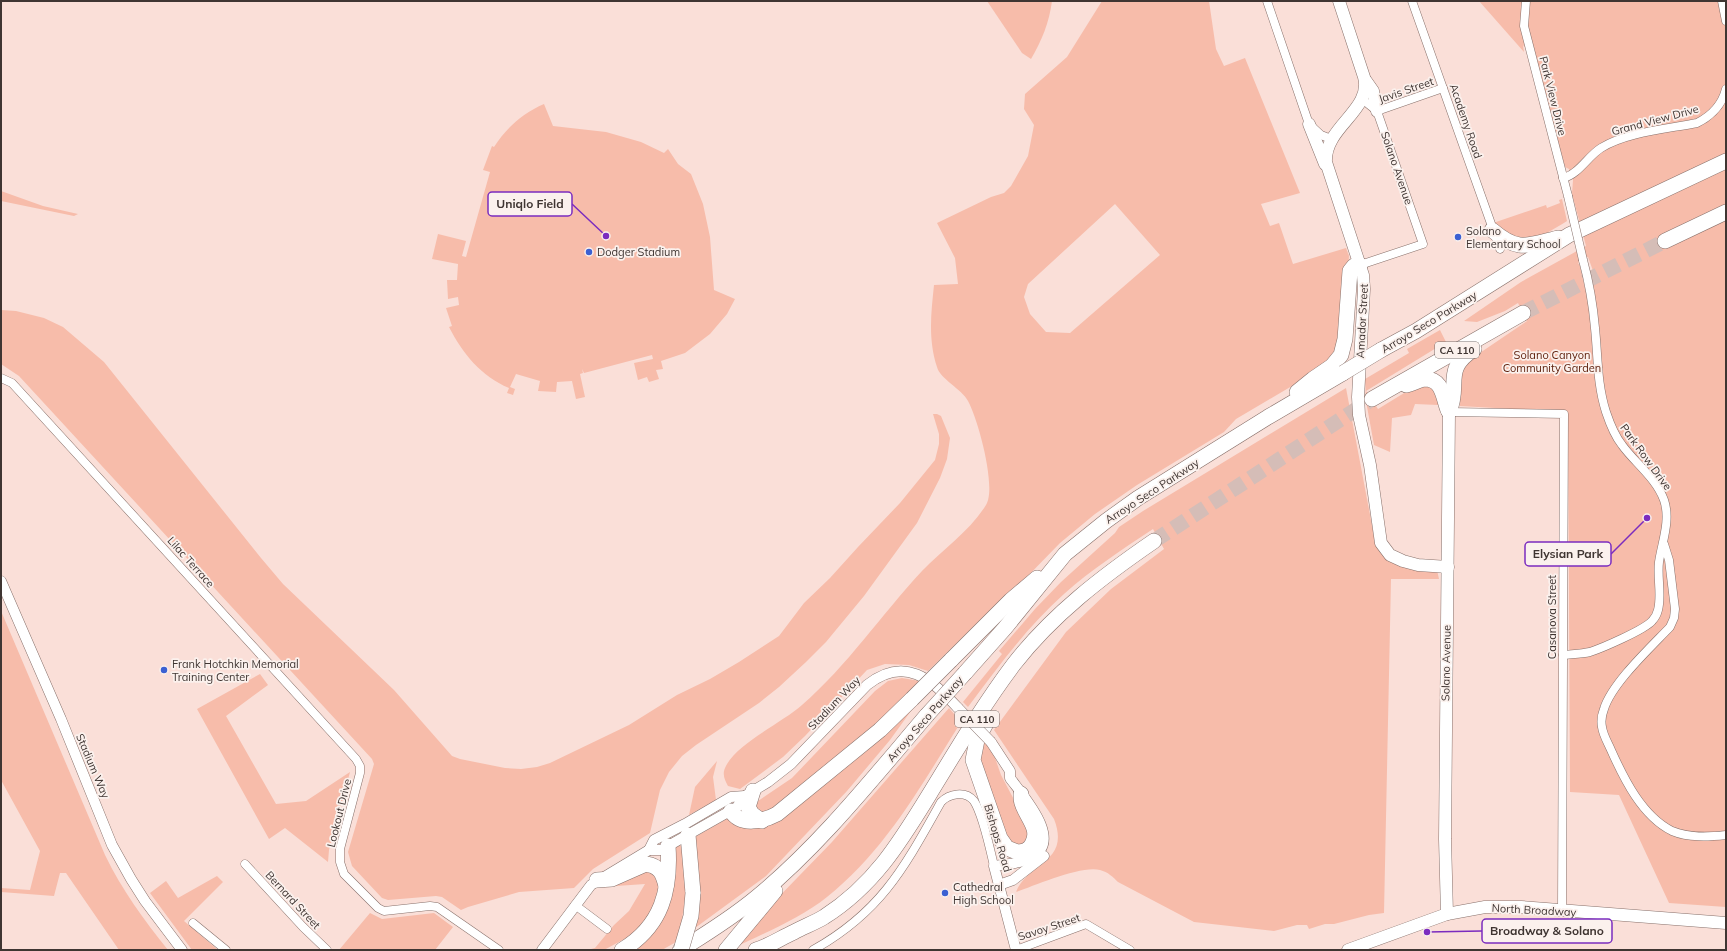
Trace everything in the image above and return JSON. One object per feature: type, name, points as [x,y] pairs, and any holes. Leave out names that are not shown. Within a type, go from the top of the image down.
[{"type":"highway","name":"Arroyo Seco Parkway","points":[[680,950],[706,934],[757,897],[806,852],[844,812],[927,715],[1005,628],[1065,554],[1106,521],[1138,498],[1381,350],[1416,331],[1569,235],[1726,161]]},
{"type":"highway","points":[[1665,241],[1726,212]]},
{"type":"highway","points":[[1492,230],[1503,239],[1518,246],[1526,246],[1569,235]]},
{"type":"highway","points":[[1268,418],[1313,379],[1338,361],[1345,340],[1350,271],[1354,266],[1360,265]]},
{"type":"highway","name":"CA 110","points":[[1372,399],[1523,313]]},
{"type":"highway","points":[[1449,412],[1453,402],[1455,367],[1459,361],[1474,348],[1486,333]]},
{"type":"highway","points":[[1391,387],[1412,384],[1424,379],[1433,381],[1440,386],[1444,393],[1449,412]]},
{"type":"highway","name":"CA 110","points":[[756,950],[823,918],[868,880],[892,853],[911,825],[1014,663],[1068,606],[1109,572],[1154,541]]},
{"type":"highway","points":[[731,811],[733,814],[745,820],[755,821],[762,821],[777,814],[880,730],[1011,600],[1065,554]]},
{"type":"highway","points":[[1021,794],[1022,803],[1034,828],[1035,835],[1029,848],[1017,852],[1007,848],[1000,838],[974,765],[974,750],[977,740],[1005,694],[1068,606]]},
{"type":"highway","points":[[749,794],[748,807],[752,814],[762,821]]},
{"type":"highway","points":[[680,950],[691,916],[693,893],[688,835]]},
{"type":"highway","points":[[622,950],[632,944],[643,934],[655,919],[662,906],[669,874],[668,846]]},
{"type":"highway","points":[[726,950],[806,852]]},
{"type":"highway","points":[[597,880],[612,878],[646,864],[656,867],[662,872],[667,888]]},
{"type":"highway","points":[[778,950],[795,942],[823,918]]},
{"type":"main road","points":[[1331,139],[1364,89],[1339,1]]},
{"type":"main road","points":[[1364,89],[1373,91],[1377,111]]},
{"type":"main road","points":[[1309,124],[1318,151],[1328,172]]},
{"type":"main road","name":"Amador Street","points":[[1331,139],[1326,155],[1328,172],[1363,276],[1364,289],[1358,382],[1360,416],[1370,465],[1380,543],[1390,554],[1403,561],[1418,565],[1448,567]]},
{"type":"main road","name":"Solano Avenue","points":[[1447,914],[1445,823],[1449,412]]},
{"type":"main road","name":"North Broadway","points":[[1348,950],[1447,914],[1472,909],[1507,906],[1726,923]]},
{"type":"street","points":[[1266,1],[1309,124],[1321,135],[1331,139]]},
{"type":"street","name":"Academy Road","points":[[1412,1],[1500,249]]},
{"type":"street","name":"Park View Drive","points":[[1526,1],[1524,26],[1568,196]]},
{"type":"street","points":[[1722,1],[1726,21]]},
{"type":"street","name":"Javis Street","points":[[1377,111],[1443,88]]},
{"type":"street","points":[[1364,89],[1377,111]]},
{"type":"street","name":"Grand View Drive","points":[[1563,178],[1571,175],[1589,156],[1601,147],[1617,140],[1697,123],[1706,119],[1720,103],[1726,90]]},
{"type":"street","name":"Solano Avenue","points":[[1360,265],[1423,244],[1377,111]]},
{"type":"street","name":"Park Row Drive","points":[[1568,196],[1590,288],[1596,329],[1597,371],[1604,405],[1612,429],[1622,444],[1657,486],[1664,500],[1666,513],[1664,543]]},
{"type":"street","name":"Lilac Terrace","points":[[1,378],[12,383],[356,759],[360,766]]},
{"type":"street","name":"Casanova Street","points":[[1449,412],[1564,414],[1562,910]]},
{"type":"street","points":[[1563,655],[1590,652],[1632,633],[1652,621],[1658,612],[1660,599],[1659,564],[1664,543]]},
{"type":"street","points":[[1664,543],[1669,560],[1675,610],[1674,618],[1670,627],[1612,693],[1604,710],[1602,727],[1619,768],[1633,792],[1651,815],[1661,824],[1673,831],[1688,836],[1708,837],[1726,835]]},
{"type":"street","name":"Stadium Way","points":[[1,581],[61,719],[112,845],[145,901],[182,950]]},
{"type":"street","name":"Stadium Way","points":[[542,950],[575,905],[591,885],[597,880],[649,850],[660,850],[668,846],[737,807],[749,794],[768,782],[791,764],[867,685],[883,675],[896,672],[910,672],[926,678],[940,689],[991,742],[1010,771],[1016,774],[1049,826],[1051,837],[1046,852],[1039,860],[1013,880],[999,885]]},
{"type":"street","name":"Lookout Drive","points":[[360,766],[360,773],[340,848],[340,862],[344,874],[378,908],[389,911],[430,906],[437,907],[499,950]]},
{"type":"street","name":"Stadium Way","points":[[994,866],[1028,859],[1036,854],[1043,844],[1044,834],[1042,826],[1010,778],[1010,771]]},
{"type":"street","name":"Stadium Way","points":[[649,850],[654,840],[732,797],[749,794]]},
{"type":"street","name":"Bishops Road","points":[[812,950],[838,935],[884,894],[904,866],[945,799],[952,795],[961,794],[974,802],[984,828],[1016,950]]},
{"type":"street","name":"Bernard Street","points":[[245,864],[303,927],[327,950]]},
{"type":"street","points":[[575,905],[607,929]]},
{"type":"street","points":[[193,923],[226,950]]},
{"type":"street","name":"Savoy Street","points":[[1016,950],[1086,924],[1130,950]]},
{"type":"green space","points":[[987,1],[1052,1],[1049,17],[1044,31],[1031,59],[1022,53]]},
{"type":"green space","points":[[1102,1],[1209,1],[1216,49],[1224,66],[1245,58],[1300,193],[1261,204],[1270,226],[1279,223],[1293,264],[1346,248],[1349,256],[1343,338],[1324,367],[1236,419],[1224,432],[1137,485],[1095,514],[1060,543],[1022,582],[1015,586],[928,671],[909,665],[885,664],[867,670],[805,736],[783,757],[740,789],[728,786],[724,773],[730,759],[748,742],[793,712],[819,690],[922,571],[964,532],[986,505],[989,496],[988,469],[977,422],[968,401],[961,392],[942,376],[939,371],[932,346],[931,316],[934,285],[958,284],[955,258],[937,223],[991,197],[1004,193],[1011,186],[1028,156],[1034,125],[1024,109],[1025,94],[1067,57]],"holes":[[[1115,204],[1160,255],[1070,333],[1046,332],[1030,314],[1024,297],[1028,284]]]},
{"type":"green space","name":"Solano Canyon Community Garden","points":[[1479,1],[1726,1],[1726,907],[1669,903],[1619,795],[1570,792],[1568,412],[1460,406],[1460,371],[1465,363],[1527,321],[1518,303],[1505,311],[1477,322],[1464,321],[1521,282],[1586,246],[1572,194],[1573,180],[1569,169],[1565,167],[1535,58],[1523,45],[1524,52]],"holes":[[[1588,257],[1597,282],[1585,288],[1578,263]]]},
{"type":"green space","name":"Dodger Stadium","points":[[544,104],[553,126],[606,132],[641,142],[664,153],[668,149],[678,164],[691,174],[703,204],[710,237],[714,290],[735,299],[727,314],[710,334],[685,353],[661,361],[663,369],[656,370],[659,379],[649,382],[647,377],[638,380],[634,363],[653,359],[652,355],[584,373],[582,369],[583,373],[580,374],[585,397],[576,399],[572,381],[557,382],[556,392],[538,391],[540,381],[516,374],[510,387],[515,389],[513,395],[507,393],[509,388],[481,371],[460,346],[449,327],[452,326],[446,308],[459,305],[458,297],[448,299],[447,280],[457,280],[458,264],[432,259],[438,234],[466,241],[462,256],[466,257],[490,172],[483,170],[492,146],[494,147],[510,127],[522,117]]},
{"type":"green space","points":[[1,191],[43,206],[78,214],[74,216],[1,201]]},
{"type":"green space","points":[[1562,199],[1567,221],[1533,239],[1520,241],[1493,223],[1546,205],[1547,208],[1560,203],[1559,200]]},
{"type":"green space","points":[[1,310],[16,311],[44,318],[63,327],[104,362],[283,584],[394,690],[452,756],[505,768],[521,769],[537,767],[550,763],[629,725],[677,695],[710,679],[739,662],[779,636],[804,603],[830,578],[900,503],[935,460],[939,444],[939,434],[933,414],[941,416],[950,438],[947,459],[940,478],[917,523],[864,596],[826,642],[779,687],[759,703],[696,745],[682,756],[669,772],[660,790],[650,833],[593,869],[574,888],[519,892],[461,910],[442,897],[436,896],[388,900],[382,898],[352,866],[348,852],[374,764],[372,759],[19,376],[1,364]]},
{"type":"green space","points":[[1440,330],[1446,342],[1366,391],[1378,409],[1414,387],[1433,385],[1439,401],[1438,405],[1415,404],[1411,415],[1392,418],[1390,452],[1374,445],[1366,401],[1365,379],[1409,353],[1407,349]]},
{"type":"green space","points":[[1346,388],[1375,541],[1393,561],[1437,570],[1439,579],[1391,579],[1384,913],[1369,915],[1334,924],[1325,924],[1309,929],[1307,925],[1297,925],[1274,931],[1194,922],[1118,882],[1105,872],[1092,869],[1059,876],[1016,892],[1029,874],[1053,854],[1057,845],[1058,834],[1054,819],[994,730],[1066,632],[1111,589],[1164,549],[1153,529],[1097,568],[1064,594],[1025,634],[968,707],[963,702],[1002,654],[999,651],[1035,609],[1061,582],[1115,533],[1119,527]]},
{"type":"green space","points":[[1,611],[105,855],[134,904],[168,950],[119,950],[66,873],[60,873],[54,896],[1,892],[1,888],[30,890],[40,851],[1,780]]},
{"type":"green space","points":[[260,674],[268,685],[226,716],[276,804],[306,801],[350,772],[329,850],[328,862],[285,828],[269,839],[197,709]]},
{"type":"green space","points":[[902,678],[920,681],[908,697],[777,808],[763,813],[755,807],[758,801],[792,778],[875,691],[888,681]]},
{"type":"green space","points":[[916,704],[890,740],[847,791],[766,876],[695,928],[695,837],[730,817],[762,826]]},
{"type":"green space","points":[[949,708],[961,722],[902,815],[867,859],[848,879],[817,905],[782,925],[734,948],[764,912],[832,842]]},
{"type":"green space","points":[[982,740],[993,752],[1001,775],[1032,834],[1028,843],[1019,847],[1012,844],[1007,835],[987,788],[980,762]]},
{"type":"green space","points":[[717,761],[713,777],[716,800],[689,815],[695,787]]},
{"type":"green space","points":[[677,844],[683,847],[688,880],[680,932],[676,942],[662,950],[630,950],[652,934],[673,849]]},
{"type":"green space","points":[[650,868],[662,890],[644,923],[630,936],[604,950],[587,950],[595,948],[614,925],[629,911],[645,884],[602,887]]},
{"type":"green space","points":[[217,876],[223,882],[184,921],[218,950],[192,950],[150,893],[166,881],[178,898]]},
{"type":"green space","points":[[370,913],[382,919],[434,913],[453,927],[435,950],[339,950]]},
{"type":"tunnel","points":[[1523,313],[1665,241]]},
{"type":"tunnel","points":[[1154,541],[1372,399]]},
{"type":"place","name":"Uniqlo Field","points":[[606,236]]},
{"type":"place","name":"Solano Elementary School","points":[[1458,237]]},
{"type":"place","name":"Dodger Stadium","points":[[589,252]]},
{"type":"place","name":"Elysian Park","points":[[1647,518]]},
{"type":"place","name":"Frank Hotchkin Memorial Training Center","points":[[164,670]]},
{"type":"place","name":"Cathedral High School","points":[[945,893]]},
{"type":"place","name":"Broadway & Solano","points":[[1427,932]]}]
